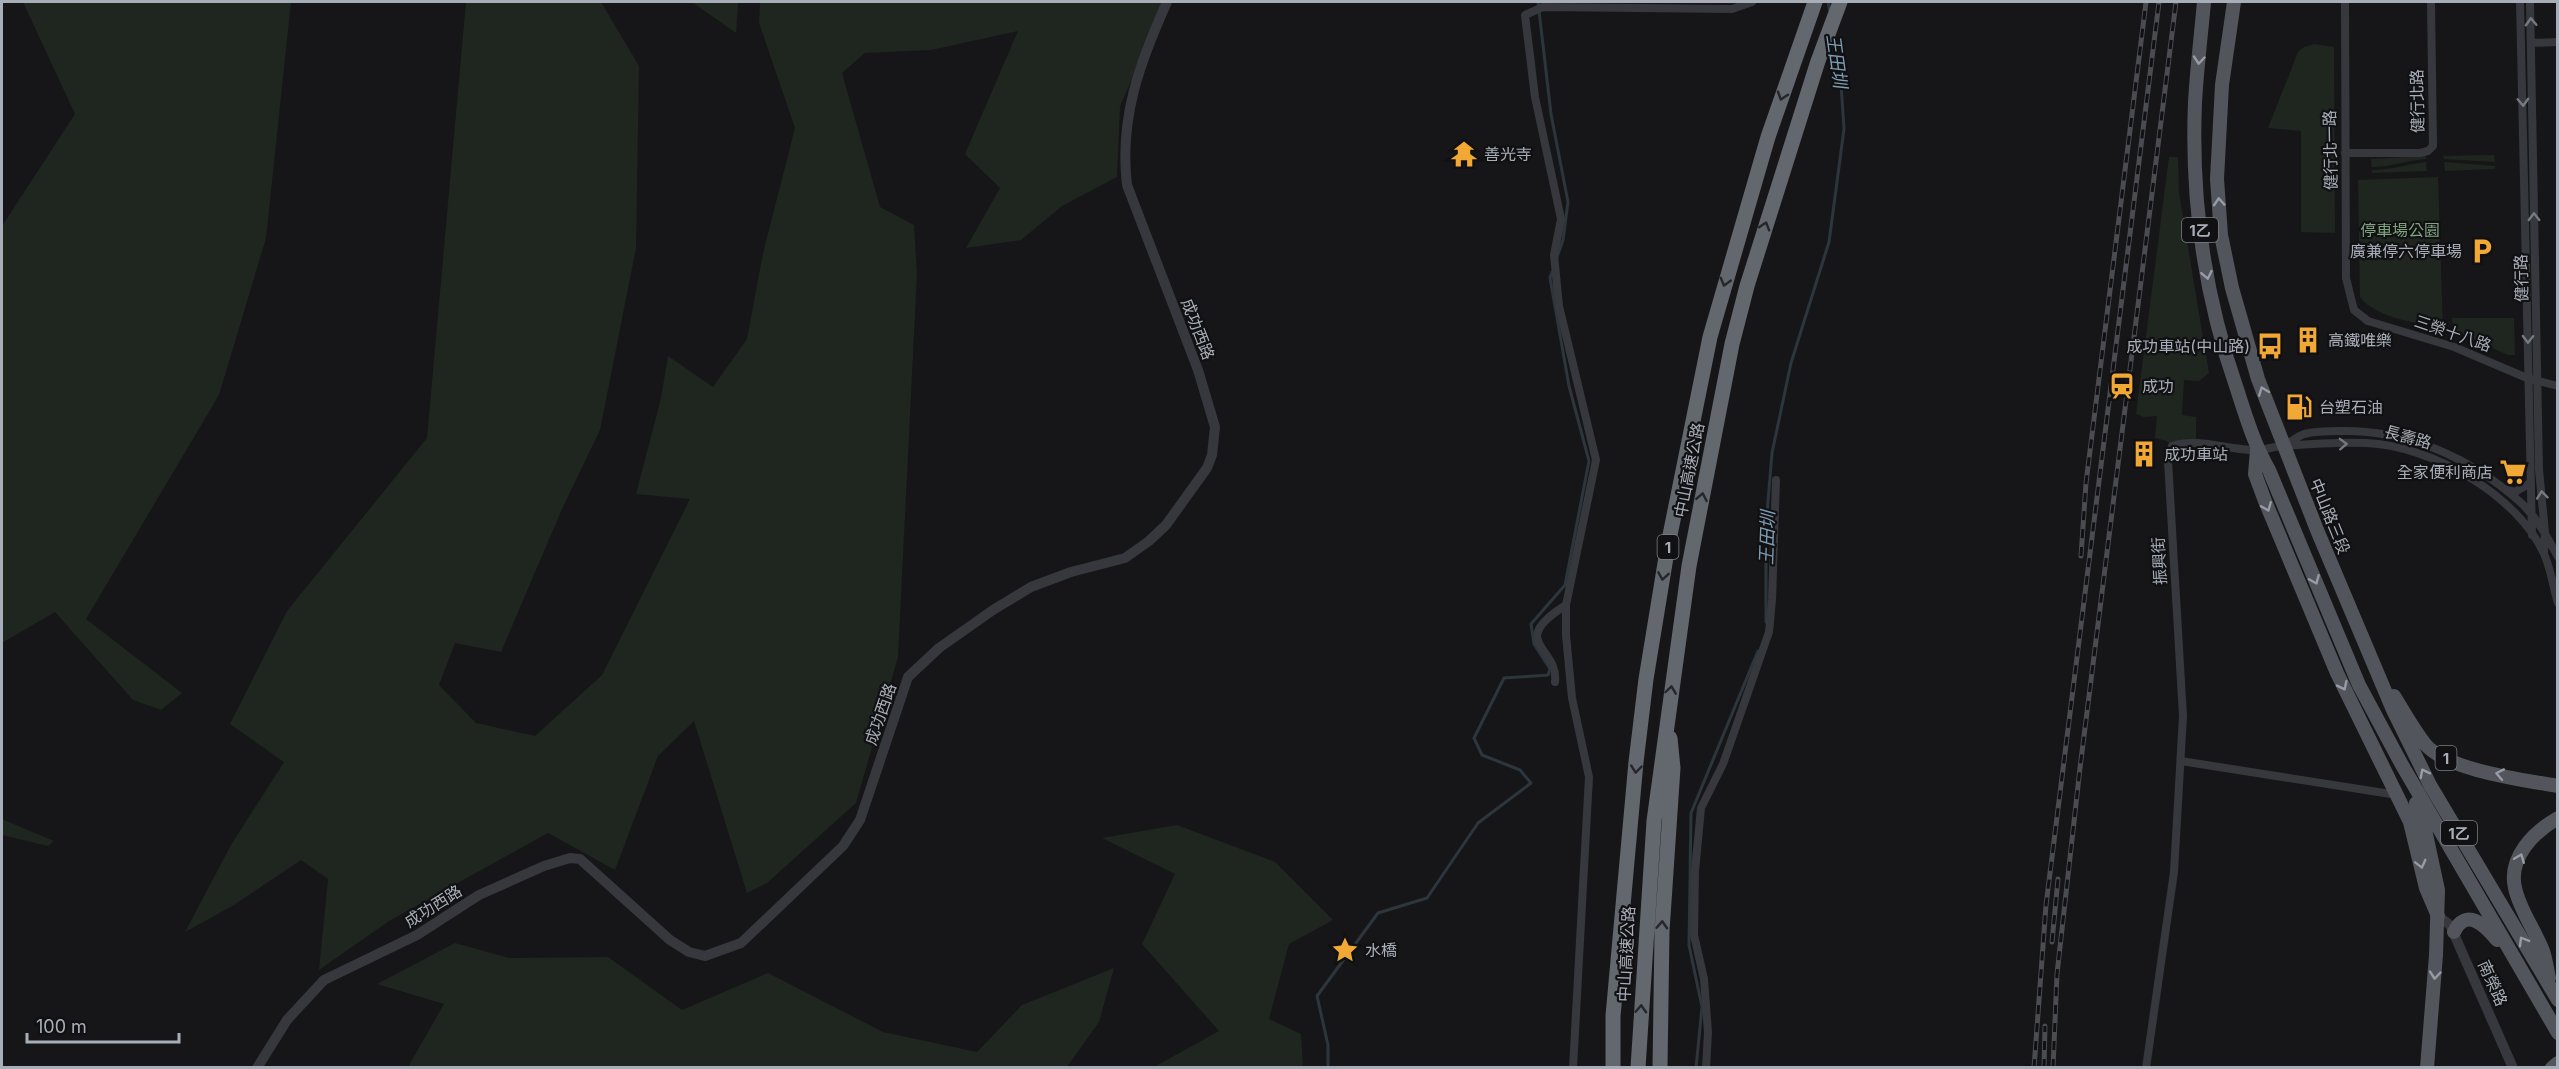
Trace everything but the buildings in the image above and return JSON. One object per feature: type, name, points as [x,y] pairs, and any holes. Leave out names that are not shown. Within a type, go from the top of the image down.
[{"type":"highway","name":"中山高速公路","points":[[1613,1068],[1613,1016],[1624,879],[1646,679],[1668,544],[1710,337],[1742,222],[1800,40],[1815,2]]},
{"type":"highway","name":"中山高速公路","points":[[1638,1068],[1652,844],[1666,721],[1689,566],[1732,344],[1766,219],[1840,2]]},
{"type":"highway","points":[[1660,1068],[1662,931],[1673,768],[1666,721]]},
{"type":"highway","points":[[1606,1068],[1613,1016]]},
{"type":"main road","name":"1乙","points":[[2204,2],[2195,103],[2199,220],[2207,274],[2224,353],[2257,450],[2269,470],[2359,685],[2402,765],[2558,1033]]},
{"type":"main road","name":"中山路三段","points":[[2234,2],[2218,127],[2217,179],[2221,235],[2232,288],[2258,379],[2321,540],[2393,710],[2430,785],[2555,996]]},
{"type":"main road","points":[[2257,450],[2255,474],[2337,673],[2410,822],[2426,888],[2438,916]]},
{"type":"main road","name":"1","points":[[2376,669],[2426,746],[2473,769],[2558,786]]},
{"type":"main road","points":[[2402,765],[2424,825],[2438,890],[2427,1068]]},
{"type":"main road","points":[[2555,996],[2544,952],[2514,887],[2515,871],[2520,854],[2540,829],[2558,818]]},
{"type":"main road","points":[[2454,932],[2458,923],[2464,920],[2482,924],[2514,958]]},
{"type":"main road","points":[[2552,1068],[2558,1063]]},
{"type":"street","name":"成功西路","points":[[257,1068],[287,1020],[324,980],[417,935],[479,895],[544,866],[570,858],[580,860],[670,940],[688,952],[705,956],[741,943],[843,846],[860,820],[908,677],[939,648],[993,610],[1031,587],[1071,572],[1125,558],[1149,541],[1166,525],[1207,468],[1212,454],[1215,427],[1198,370],[1127,185],[1123,155],[1126,122],[1133,93],[1147,45],[1167,2]]},
{"type":"street","points":[[1573,1068],[1589,777],[1572,698],[1566,635],[1566,605],[1596,460],[1559,306],[1554,255],[1561,219],[1535,97],[1525,15],[1541,6],[1732,9],[1752,2]]},
{"type":"street","name":"健行北一路","points":[[2345,2],[2346,278],[2349,297]]},
{"type":"street","name":"健行北路","points":[[2345,153],[2420,153],[2428,151],[2433,146],[2431,2]]},
{"type":"street","name":"健行路","points":[[2520,2],[2528,310],[2545,531],[2544,554]]},
{"type":"street","name":"健行路","points":[[2530,2],[2532,379],[2530,483],[2532,535]]},
{"type":"street","points":[[2531,43],[2558,42]]},
{"type":"street","name":"三榮十八路","points":[[2349,297],[2354,310],[2368,321],[2454,347],[2532,379],[2558,386]]},
{"type":"street","name":"長壽路","points":[[2284,446],[2303,434],[2328,431],[2366,431],[2397,436],[2432,447],[2462,460],[2484,474],[2532,514],[2545,531],[2558,557]]},
{"type":"street","name":"振興街","points":[[2146,1068],[2174,872],[2183,716],[2169,452],[2172,446],[2185,442],[2257,450]]},
{"type":"street","name":"長壽路","points":[[2257,450],[2284,446],[2367,443],[2392,446],[2433,459],[2468,476],[2505,504],[2532,535],[2544,554],[2558,603]]},
{"type":"street","points":[[1706,1068],[1708,1032],[1706,1000],[1694,934],[1695,871],[1701,808],[1723,764],[1769,632],[1776,480]]},
{"type":"street","points":[[2502,488],[2515,492],[2530,483]]},
{"type":"street","points":[[1555,682],[1555,668],[1541,649],[1537,637],[1543,622],[1566,605]]},
{"type":"street","points":[[2181,761],[2398,795]]},
{"type":"street","name":"南榮路","points":[[2438,916],[2450,925],[2454,932],[2513,1068]]},
{"type":"green space","points":[[23,2],[291,2],[266,238],[219,395],[86,619],[182,693],[161,710],[133,700],[55,612],[2,643],[2,226],[75,114]]},
{"type":"green space","points":[[466,2],[601,2],[639,66],[636,248],[600,430],[562,509],[501,652],[455,643],[439,685],[476,723],[535,736],[602,675],[690,499],[636,494],[661,398],[668,356],[713,387],[747,339],[763,253],[795,128],[759,23],[760,2],[1166,2],[1120,106],[1117,177],[1062,206],[1021,240],[966,248],[1000,188],[965,154],[1018,31],[931,50],[865,53],[842,73],[880,207],[914,225],[917,273],[898,657],[856,803],[767,883],[747,893],[694,721],[658,756],[615,870],[548,833],[389,921],[319,970],[328,879],[301,860],[234,905],[185,932],[231,845],[284,762],[230,724],[287,611],[427,438]]},
{"type":"green space","points":[[692,2],[738,2],[736,33]]},
{"type":"green space","points":[[2314,44],[2334,47],[2335,233],[2301,232],[2301,131],[2268,128],[2298,52]]},
{"type":"green space","points":[[2494,155],[2495,162],[2444,159],[2443,156]]},
{"type":"green space","points":[[2426,156],[2426,159],[2372,167],[2371,159]]},
{"type":"green space","points":[[2169,157],[2178,157],[2179,193],[2209,373],[2199,381],[2184,380],[2182,415],[2196,417],[2196,446],[2172,446],[2167,441],[2155,438],[2157,416],[2144,417],[2136,414]]},
{"type":"green space","points":[[2426,162],[2427,171],[2372,173],[2372,170]]},
{"type":"green space","points":[[2444,162],[2495,166],[2495,169],[2445,171]]},
{"type":"green space","name":"停車場公園","points":[[2438,177],[2443,329],[2387,315],[2367,304],[2360,297],[2358,180]]},
{"type":"green space","points":[[2452,318],[2514,318],[2515,355],[2508,355],[2453,330]]},
{"type":"green space","points":[[2,819],[54,841],[48,846],[2,835]]},
{"type":"green space","points":[[1177,825],[1275,862],[1333,920],[1289,944],[1269,1019],[1301,1034],[1303,1067],[1154,1067],[1219,1031],[1142,944],[1175,874],[1102,838]]},
{"type":"green space","points":[[455,943],[509,958],[608,957],[682,1010],[768,973],[883,1032],[977,1052],[1022,1005],[1114,968],[1099,1022],[1067,1067],[408,1067],[444,1004],[377,984]]},
{"type":"waterway","points":[[1538,2],[1551,114],[1568,202],[1563,240],[1557,257]]},
{"type":"waterway","name":"王田圳","points":[[1828,2],[1830,12]]},
{"type":"waterway","name":"王田圳","points":[[1766,622],[1766,525],[1772,453],[1791,363],[1829,242],[1844,129],[1840,69],[1834,36]]},
{"type":"waterway","points":[[1328,1068],[1328,1045],[1317,996],[1378,913],[1427,898],[1478,823],[1531,783],[1520,770],[1482,755],[1474,738],[1504,678],[1548,675],[1550,669],[1534,644],[1531,624],[1565,585],[1589,461],[1569,386],[1550,278],[1552,272]]},
{"type":"waterway","name":"王田圳","points":[[1696,1068],[1702,1007],[1689,945],[1691,813],[1758,651]]},
{"type":"railway","points":[[2081,556],[2086,483],[2146,2]]},
{"type":"railway","points":[[2034,1068],[2046,905],[2159,2]]},
{"type":"railway","points":[[2053,1068],[2057,974],[2080,768],[2176,2]]},
{"type":"railway","points":[[2052,942],[2058,879]]},
{"type":"railway","points":[[2044,1068],[2045,1026]]},
{"type":"place","name":"善光寺","points":[[1464,154]]},
{"type":"place","name":"廣兼停六停車場","points":[[2482,251]]},
{"type":"place","name":"高鐵唯樂","points":[[2308,340]]},
{"type":"place","name":"成功車站(中山路)","points":[[2270,346]]},
{"type":"place","name":"成功","points":[[2122,386]]},
{"type":"place","name":"台塑石油","points":[[2299,407]]},
{"type":"place","name":"成功車站","points":[[2144,454]]},
{"type":"place","name":"全家便利商店","points":[[2513,472]]},
{"type":"place","name":"水橋","points":[[1345,950]]}]
